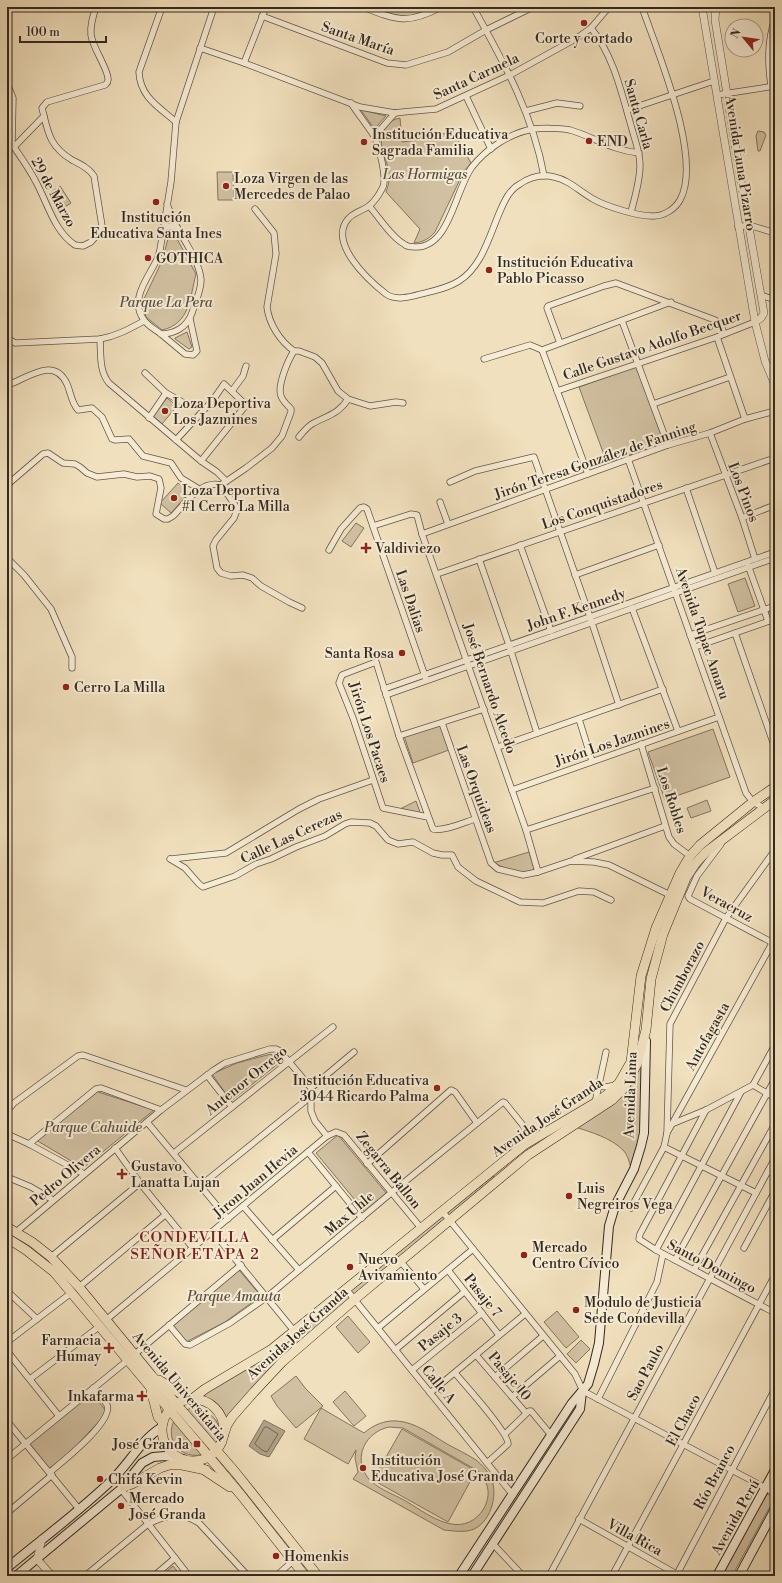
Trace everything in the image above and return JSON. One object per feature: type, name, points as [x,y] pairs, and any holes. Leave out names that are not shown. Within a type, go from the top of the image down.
[{"type":"main road","name":"Avenida José Granda","points":[[173,1407],[190,1399],[272,1349],[295,1332],[442,1211],[534,1139],[595,1103],[608,1094],[619,1083],[631,1062],[642,976],[656,928],[680,873],[690,856],[700,845],[775,786]]},
{"type":"main road","name":"Avenida José Granda","points":[[213,1454],[223,1438],[227,1425],[232,1417],[278,1367],[355,1299],[528,1155],[612,1100],[624,1088],[637,1064],[646,1030],[651,979],[664,934],[686,878],[695,864],[706,852],[775,800]]},
{"type":"main road","name":"Avenida Lima","points":[[459,1576],[572,1403],[588,1384],[599,1343],[609,1226],[615,1206],[634,1169],[644,1133],[646,1030]]},
{"type":"main road","name":"Avenida Universitaria","points":[[7,1227],[51,1257],[79,1287],[103,1323],[131,1357],[150,1387],[173,1407]]},
{"type":"main road","name":"Avenida Universitaria","points":[[7,1238],[26,1250],[54,1272],[71,1293],[103,1323]]},
{"type":"main road","name":"Avenida Universitaria","points":[[131,1357],[152,1376],[173,1407],[213,1454],[241,1495],[305,1576]]},
{"type":"main road","points":[[152,1376],[190,1399],[205,1403],[215,1409],[222,1420],[225,1452],[236,1473]]},
{"type":"main road","points":[[150,1387],[168,1446],[177,1456],[206,1470],[241,1495]]},
{"type":"main road","name":"Avenida Lima","points":[[472,1576],[580,1409],[583,1391]]},
{"type":"main road","points":[[7,1568],[114,1478],[134,1452],[162,1425],[173,1407]]},
{"type":"main road","name":"Avenida Universitaria","points":[[213,1454],[236,1473],[318,1576]]},
{"type":"main road","points":[[16,1576],[122,1488],[142,1463],[148,1459],[165,1456],[197,1461],[213,1454]]},
{"type":"main road","points":[[122,1488],[160,1468],[169,1465],[182,1465],[206,1470]]},
{"type":"main road","name":"Avenida Perú","points":[[717,1576],[775,1470]]},
{"type":"main road","points":[[739,1576],[775,1508]]},
{"type":"street","points":[[14,148],[44,116],[42,108],[47,102],[105,85],[107,83],[107,74],[91,35],[92,19],[96,7]]},
{"type":"street","points":[[162,7],[140,72],[140,83],[149,98],[176,122]]},
{"type":"street","points":[[190,319],[197,351],[193,355],[185,354],[144,321],[138,308],[138,299],[158,257],[171,182],[176,122],[214,7]]},
{"type":"street","points":[[244,63],[266,7]]},
{"type":"street","points":[[363,7],[387,16],[408,19],[425,16],[441,7]]},
{"type":"street","points":[[473,7],[510,75],[526,111],[540,153],[544,176]]},
{"type":"street","name":"Santa María","points":[[262,16],[387,63],[406,64],[448,52],[486,30],[533,7]]},
{"type":"street","name":"Santa Carmela","points":[[200,48],[360,107],[395,113],[436,109],[510,75],[577,38],[591,28],[609,7]]},
{"type":"street","points":[[351,103],[375,138],[384,177],[383,186],[369,206],[356,212],[348,218],[344,225],[343,241],[345,249],[357,266],[390,296],[406,298],[447,286],[458,282],[471,272],[481,256],[506,197],[516,186],[530,178],[544,176],[561,179],[592,198],[631,212],[648,216],[664,214],[676,206],[684,192],[687,158],[674,94],[643,10],[640,7]]},
{"type":"street","name":"Avenida Luna Pizarro","points":[[702,7],[754,322],[765,361],[775,385]]},
{"type":"street","name":"Avenida Luna Pizarro","points":[[716,7],[715,20],[764,313],[761,318],[754,322]]},
{"type":"street","points":[[717,94],[773,86],[768,64],[768,46],[775,19]]},
{"type":"street","name":"Santa Carla","points":[[591,28],[599,37],[610,59],[639,153],[639,179],[631,212]]},
{"type":"street","points":[[626,110],[714,81]]},
{"type":"street","name":"29 de Marzo","points":[[7,83],[13,98],[12,143],[14,148],[35,181],[54,222],[66,238],[78,246],[91,242],[102,226],[94,176],[89,170],[70,159],[56,148],[49,136],[44,116]]},
{"type":"street","points":[[466,96],[491,149]]},
{"type":"street","points":[[526,111],[557,103],[580,106]]},
{"type":"street","points":[[375,138],[379,130],[395,113]]},
{"type":"street","points":[[369,206],[396,238],[404,244],[411,247],[428,245],[441,233],[471,168],[482,156],[504,140],[533,129],[569,130],[615,149],[639,153]]},
{"type":"street","points":[[161,334],[169,334],[176,331],[183,327],[190,319],[198,296],[201,281],[197,266],[184,238],[176,226],[167,204]]},
{"type":"street","points":[[255,209],[274,233],[276,254],[267,307],[268,315],[285,344],[294,351],[299,351],[315,357],[322,363],[338,391],[348,399],[370,406],[396,402],[404,403]]},
{"type":"street","points":[[738,226],[749,225],[775,233]]},
{"type":"street","points":[[164,227],[176,226]]},
{"type":"street","points":[[560,343],[547,308],[548,306],[604,286],[616,284],[670,302],[716,320],[720,323],[724,334]]},
{"type":"street","points":[[761,295],[775,300]]},
{"type":"street","points":[[484,359],[530,345],[542,350],[670,302]]},
{"type":"street","points":[[7,338],[15,343],[100,339],[113,337],[144,321]]},
{"type":"street","points":[[622,321],[668,445]]},
{"type":"street","name":"Calle Gustavo Adolfo Becquer","points":[[558,391],[717,337],[754,322]]},
{"type":"street","points":[[717,337],[745,419]]},
{"type":"street","points":[[100,339],[101,368],[105,378],[120,394],[201,461],[217,472],[226,481]]},
{"type":"street","points":[[542,350],[588,474]]},
{"type":"street","points":[[7,485],[43,454],[48,453],[63,462],[75,464],[87,473],[97,477],[124,474],[137,477],[155,477],[159,479],[161,488],[156,514],[164,519],[168,519],[173,516],[199,489],[206,485],[221,485],[260,458],[272,448],[282,436],[292,412],[291,408],[280,395],[281,386],[289,358],[294,351]]},
{"type":"street","points":[[232,391],[243,376],[246,366]]},
{"type":"street","points":[[7,380],[13,383],[48,369],[55,372],[67,384],[75,406],[78,410],[92,408],[102,418],[112,439],[129,439],[143,456],[171,463],[181,478],[199,489]]},
{"type":"street","points":[[145,373],[166,394],[184,403]]},
{"type":"street","points":[[653,404],[730,377]]},
{"type":"street","points":[[176,440],[213,400],[224,384],[246,405],[201,461]]},
{"type":"street","points":[[149,418],[166,394]]},
{"type":"street","points":[[299,437],[311,425],[343,407],[348,399]]},
{"type":"street","name":"Jirón Teresa González de Fanning","points":[[422,534],[668,445],[710,433],[745,419],[775,411]]},
{"type":"street","name":"Los Pinos","points":[[710,433],[742,518],[755,559]]},
{"type":"street","points":[[450,482],[475,471],[532,457],[535,459],[561,531],[619,704]]},
{"type":"street","name":"Los Conquistadores","points":[[437,574],[775,458]]},
{"type":"street","name":"Avenida Tupac Amaru","points":[[628,459],[746,793],[753,802]]},
{"type":"street","points":[[221,485],[237,510],[234,518],[213,546],[217,568],[221,573],[231,576],[252,578],[261,586],[302,608]]},
{"type":"street","points":[[686,488],[715,573]]},
{"type":"street","points":[[440,502],[448,524]]},
{"type":"street","points":[[742,518],[775,505]]},
{"type":"street","name":"Las Dalias","points":[[329,550],[341,529],[360,508],[364,507],[367,509],[425,678]]},
{"type":"street","name":"José Bernardo Alcedo","points":[[373,526],[415,514],[417,515],[422,534],[498,747],[526,830],[538,872]]},
{"type":"street","points":[[520,545],[551,631]]},
{"type":"street","points":[[575,575],[659,545]]},
{"type":"street","name":"John F. Kennedy","points":[[385,692],[469,663],[511,652],[591,620],[748,564],[755,559],[775,552]]},
{"type":"street","name":"John F. Kennedy","points":[[469,663],[509,645],[551,631],[632,608],[715,573],[775,558]]},
{"type":"street","points":[[479,559],[509,645],[537,733]]},
{"type":"street","points":[[11,562],[24,575],[53,614],[72,657],[72,668]]},
{"type":"street","points":[[748,564],[768,621]]},
{"type":"street","points":[[690,635],[775,606]]},
{"type":"street","points":[[632,608],[678,731]]},
{"type":"street","points":[[695,647],[775,618]]},
{"type":"street","points":[[735,633],[775,748]]},
{"type":"street","name":"Jirón Los Pacaes","points":[[385,692],[376,662],[342,675],[339,683],[353,718],[372,780],[383,808],[428,817]]},
{"type":"street","points":[[498,747],[663,689]]},
{"type":"street","points":[[385,692],[399,736],[433,829],[437,830],[475,819]]},
{"type":"street","points":[[399,736],[484,709]]},
{"type":"street","name":"Jirón Los Jazmines","points":[[512,790],[719,717]]},
{"type":"street","points":[[579,719],[592,762]]},
{"type":"street","name":"Las Orquideas","points":[[442,723],[491,863],[498,869],[515,874],[523,875],[538,872]]},
{"type":"street","name":"Los Robles","points":[[641,744],[669,837],[674,844],[690,856]]},
{"type":"street","name":"Calle Las Cerezas","points":[[372,780],[319,799],[299,809],[226,853],[170,859],[185,868],[203,887],[235,876],[250,866],[271,860],[296,847],[325,836],[345,824],[351,822],[370,823],[376,826],[388,840],[398,844],[413,842],[433,853],[452,855],[458,867],[476,881],[520,902],[543,903],[579,891],[594,892],[611,900]]},
{"type":"street","points":[[526,830],[655,788]]},
{"type":"street","points":[[764,794],[775,800]]},
{"type":"street","points":[[753,802],[764,808]]},
{"type":"street","points":[[538,872],[665,826]]},
{"type":"street","name":"Veracruz","points":[[727,836],[697,876],[688,896],[690,899],[774,942]]},
{"type":"street","name":"Chimborazo","points":[[667,1133],[670,1024],[726,918],[775,850]]},
{"type":"street","points":[[571,861],[594,862],[609,865],[670,895]]},
{"type":"street","name":"Antofagasta","points":[[631,1208],[664,1147],[667,1133],[674,1123],[774,942]]},
{"type":"street","name":"Antenor Orrego","points":[[174,1153],[333,1027]]},
{"type":"street","points":[[674,1123],[706,1110],[753,1085],[775,1045]]},
{"type":"street","name":"Pedro Olivera","points":[[16,1232],[161,1110],[186,1090],[225,1063],[270,1049],[280,1051],[290,1061]]},
{"type":"street","points":[[327,1136],[315,1121],[311,1111],[311,1088],[354,1052]]},
{"type":"street","points":[[595,1103],[606,1052]]},
{"type":"street","points":[[7,1112],[14,1104],[78,1056],[83,1055],[186,1090]]},
{"type":"street","points":[[290,1061],[311,1088]]},
{"type":"street","points":[[207,1075],[232,1107]]},
{"type":"street","points":[[675,1260],[775,1080]]},
{"type":"street","points":[[598,1086],[610,1087],[619,1083]]},
{"type":"street","points":[[753,1085],[775,1098]]},
{"type":"street","points":[[29,1144],[96,1089],[101,1088],[161,1110]]},
{"type":"street","points":[[367,1164],[451,1090],[455,1092],[478,1123]]},
{"type":"street","points":[[656,1250],[741,1092]]},
{"type":"street","points":[[200,1186],[310,1097]]},
{"type":"street","name":"Max Uhle","points":[[169,1325],[185,1344],[190,1344],[230,1323],[267,1297],[391,1193],[478,1123],[500,1103],[505,1103],[534,1139]]},
{"type":"street","points":[[682,1155],[706,1110]]},
{"type":"street","points":[[147,1122],[228,1219]]},
{"type":"street","points":[[694,1270],[742,1186],[775,1124]]},
{"type":"street","name":"Zegarra Ballon","points":[[327,1136],[336,1132],[344,1135],[421,1228]]},
{"type":"street","points":[[7,1134],[29,1144],[84,1174]]},
{"type":"street","name":"Jiron Juan Hevia","points":[[30,1379],[103,1323],[327,1136]]},
{"type":"street","points":[[664,1147],[756,1193]]},
{"type":"street","points":[[115,1148],[140,1183],[193,1248]]},
{"type":"street","points":[[308,1152],[362,1218]]},
{"type":"street","name":"Santo Domingo","points":[[682,1155],[640,1234],[639,1239],[663,1254],[775,1313]]},
{"type":"street","name":"Sao Paulo","points":[[549,1576],[756,1193],[773,1165],[775,1158]]},
{"type":"street","points":[[768,1171],[775,1174]]},
{"type":"street","points":[[7,1177],[31,1187],[53,1200]]},
{"type":"street","points":[[51,1257],[140,1183]]},
{"type":"street","points":[[272,1240],[336,1186]]},
{"type":"street","points":[[744,1248],[775,1191]]},
{"type":"street","points":[[243,1206],[299,1270]]},
{"type":"street","points":[[442,1211],[525,1314],[535,1322],[543,1336],[575,1374],[583,1391],[775,1493]]},
{"type":"street","points":[[79,1287],[165,1215]]},
{"type":"street","points":[[213,1232],[295,1332]]},
{"type":"street","points":[[378,1328],[473,1249]]},
{"type":"street","points":[[598,1399],[657,1282],[663,1254]]},
{"type":"street","points":[[401,1262],[424,1290]]},
{"type":"street","points":[[7,1459],[241,1265]]},
{"type":"street","name":"Pasaje 7","points":[[448,1270],[499,1335]]},
{"type":"street","name":"El Chaco","points":[[612,1576],[775,1275]]},
{"type":"street","name":"Calle A","points":[[346,1289],[513,1495]]},
{"type":"street","points":[[7,1291],[37,1319]]},
{"type":"street","points":[[395,1350],[464,1292]]},
{"type":"street","points":[[7,1342],[71,1293]]},
{"type":"street","name":"Pasaje 3","points":[[412,1370],[482,1313]]},
{"type":"street","points":[[430,1393],[525,1314]]},
{"type":"street","points":[[495,1377],[543,1336]]},
{"type":"street","points":[[7,1351],[59,1416]]},
{"type":"street","name":"Pasaje 10","points":[[476,1355],[526,1413],[531,1411],[551,1435]]},
{"type":"street","points":[[512,1397],[560,1356]]},
{"type":"street","points":[[454,1373],[505,1434],[508,1440],[508,1444],[487,1463]]},
{"type":"street","points":[[7,1513],[51,1474],[102,1423],[108,1413],[107,1405],[93,1388]]},
{"type":"street","name":"Río Branco","points":[[678,1575],[731,1470],[775,1389]]},
{"type":"street","points":[[505,1434],[526,1413]]},
{"type":"street","points":[[7,1421],[79,1509]]},
{"type":"street","points":[[122,1488],[188,1576]]},
{"type":"street","points":[[85,1576],[148,1524],[159,1519],[181,1515],[190,1517],[207,1530],[248,1576]]},
{"type":"street","name":"Villa Rica","points":[[579,1519],[678,1575]]},
{"type":"street","points":[[42,1539],[37,1559],[52,1576]]},
{"type":"street","points":[[493,1544],[523,1576]]},
{"type":"street","points":[[154,1576],[175,1558]]},
{"type":"street","points":[[276,1576],[293,1561]]},
{"type":"green space","points":[[370,7],[436,7],[419,15],[403,17],[388,14]]},
{"type":"green space","points":[[361,110],[386,116],[375,130]]},
{"type":"green space","name":"Las Hormigas","points":[[400,118],[402,142],[425,139],[453,131],[471,163],[464,171],[435,232],[426,240],[414,243],[420,229],[386,192],[389,183],[389,176],[381,143],[383,131],[393,120]]},
{"type":"green space","points":[[758,131],[764,132],[766,135],[760,151],[758,151],[756,136]]},
{"type":"green space","name":"Loza Virgen de las Mercedes de Palao","points":[[217,172],[233,172],[234,200],[218,200]]},
{"type":"green space","points":[[60,186],[71,203],[60,210],[49,194]]},
{"type":"green space","name":"Parque La Pera","points":[[170,231],[175,235],[196,274],[190,300],[183,316],[171,327],[162,330],[146,317],[143,301],[162,261]]},
{"type":"green space","points":[[187,332],[192,347],[189,349],[175,339]]},
{"type":"green space","points":[[637,366],[664,443],[607,463],[579,387]]},
{"type":"green space","name":"Loza Deportiva Los Jazmines","points":[[167,398],[177,406],[162,424],[153,416]]},
{"type":"green space","name":"Loza Deportiva #1 Cerro La Milla","points":[[178,483],[189,493],[171,513],[160,503]]},
{"type":"green space","points":[[356,523],[364,528],[351,547],[342,541]]},
{"type":"green space","points":[[745,578],[755,606],[738,612],[728,584]]},
{"type":"green space","points":[[440,724],[449,750],[413,763],[404,736]]},
{"type":"green space","points":[[713,729],[730,777],[665,800],[648,752]]},
{"type":"green space","points":[[707,800],[711,811],[691,818],[687,808]]},
{"type":"green space","points":[[416,801],[421,815],[396,811]]},
{"type":"green space","points":[[529,852],[535,872],[517,873],[493,863]]},
{"type":"green space","points":[[271,1054],[279,1063],[231,1101],[212,1074],[237,1063]]},
{"type":"green space","points":[[641,1062],[643,1128],[631,1168],[626,1154],[613,1142],[575,1127]]},
{"type":"green space","name":"Parque Cahuide","points":[[95,1091],[154,1110],[83,1168],[36,1140]]},
{"type":"green space","points":[[338,1135],[387,1194],[365,1212],[316,1153]]},
{"type":"green space","points":[[493,1176],[496,1179],[408,1253],[226,1419],[224,1419],[215,1406],[198,1397],[273,1352]]},
{"type":"green space","name":"Parque Amauta","points":[[239,1270],[261,1296],[225,1322],[186,1342],[172,1325]]},
{"type":"green space","points":[[557,1311],[579,1337],[566,1348],[544,1322]]},
{"type":"green space","points":[[348,1316],[370,1342],[358,1353],[336,1327]]},
{"type":"green space","points":[[581,1340],[590,1349],[576,1363],[567,1354]]},
{"type":"green space","points":[[296,1376],[306,1389],[323,1406],[296,1428],[277,1406],[271,1396]]},
{"type":"green space","points":[[90,1391],[106,1411],[105,1415],[76,1446],[50,1470],[29,1443]]},
{"type":"green space","points":[[345,1391],[366,1416],[354,1426],[333,1402]]},
{"type":"green space","points":[[192,1408],[206,1412],[216,1420],[219,1431],[215,1445],[186,1410]]},
{"type":"green space","points":[[321,1408],[364,1433],[375,1425],[388,1421],[397,1421],[410,1424],[473,1458],[484,1467],[493,1482],[494,1489],[494,1497],[489,1513],[480,1525],[474,1529],[463,1531],[444,1530],[353,1479],[358,1472],[355,1458],[356,1450],[348,1464],[304,1439]],"holes":[[[389,1427],[403,1428],[478,1471],[486,1482],[488,1490],[485,1506],[478,1516],[469,1522],[460,1524],[450,1524],[440,1521],[371,1482],[363,1470],[361,1462],[364,1446],[374,1434],[381,1430]]]},
{"type":"green space","points":[[175,1419],[204,1454],[188,1454],[182,1452],[177,1447],[171,1434]]},
{"type":"green space","points":[[402,1429],[476,1471],[448,1522],[373,1480]]},
{"type":"green space","points":[[768,1494],[772,1497],[773,1501],[732,1576],[722,1576],[765,1495]]},
{"type":"green space","points":[[173,1566],[181,1576],[161,1576]]},
{"type":"water","points":[[264,1420],[285,1431],[269,1457],[260,1454],[249,1446]]},
{"type":"place","name":"Corte y cortado","points":[[584,23]]},
{"type":"place","name":"END","points":[[589,141]]},
{"type":"place","name":"Institución Educativa Sagrada Familia","points":[[364,142]]},
{"type":"place","name":"Loza Virgen de las Mercedes de Palao","points":[[226,186]]},
{"type":"place","name":"Institución Educativa Santa Ines","points":[[156,202]]},
{"type":"place","name":"GOTHICA","points":[[148,258]]},
{"type":"place","name":"Institución Educativa Pablo Picasso","points":[[489,270]]},
{"type":"place","name":"Loza Deportiva Los Jazmines","points":[[165,411]]},
{"type":"place","name":"Loza Deportiva #1 Cerro La Milla","points":[[174,498]]},
{"type":"place","name":"Valdiviezo","points":[[366,548]]},
{"type":"place","name":"Santa Rosa","points":[[402,653]]},
{"type":"place","name":"Cerro La Milla","points":[[66,687]]},
{"type":"place","name":"Institución Educativa 3044 Ricardo Palma","points":[[437,1088]]},
{"type":"place","name":"Gustavo Lanatta Lujan","points":[[122,1174]]},
{"type":"place","name":"Luis Negreiros Vega","points":[[569,1196]]},
{"type":"place","name":"Mercado Centro Cívico","points":[[524,1255]]},
{"type":"place","name":"Nuevo Avivamiento","points":[[350,1267]]},
{"type":"place","name":"Modulo de Justicia Sede Condevilla","points":[[576,1310]]},
{"type":"place","name":"Farmacia Humay","points":[[109,1348]]},
{"type":"place","name":"Inkafarma","points":[[142,1396]]},
{"type":"place","name":"José Granda","points":[[197,1444]]},
{"type":"place","name":"Institución Educativa José Granda","points":[[363,1468]]},
{"type":"place","name":"Chifa Kevin","points":[[100,1479]]},
{"type":"place","name":"Mercado José Granda","points":[[121,1506]]},
{"type":"place","name":"Homenkis","points":[[276,1556]]},
{"type":"district","name":"CONDEVILLA SEÑOR ETAPA 2","points":[[195,1246]]}]
